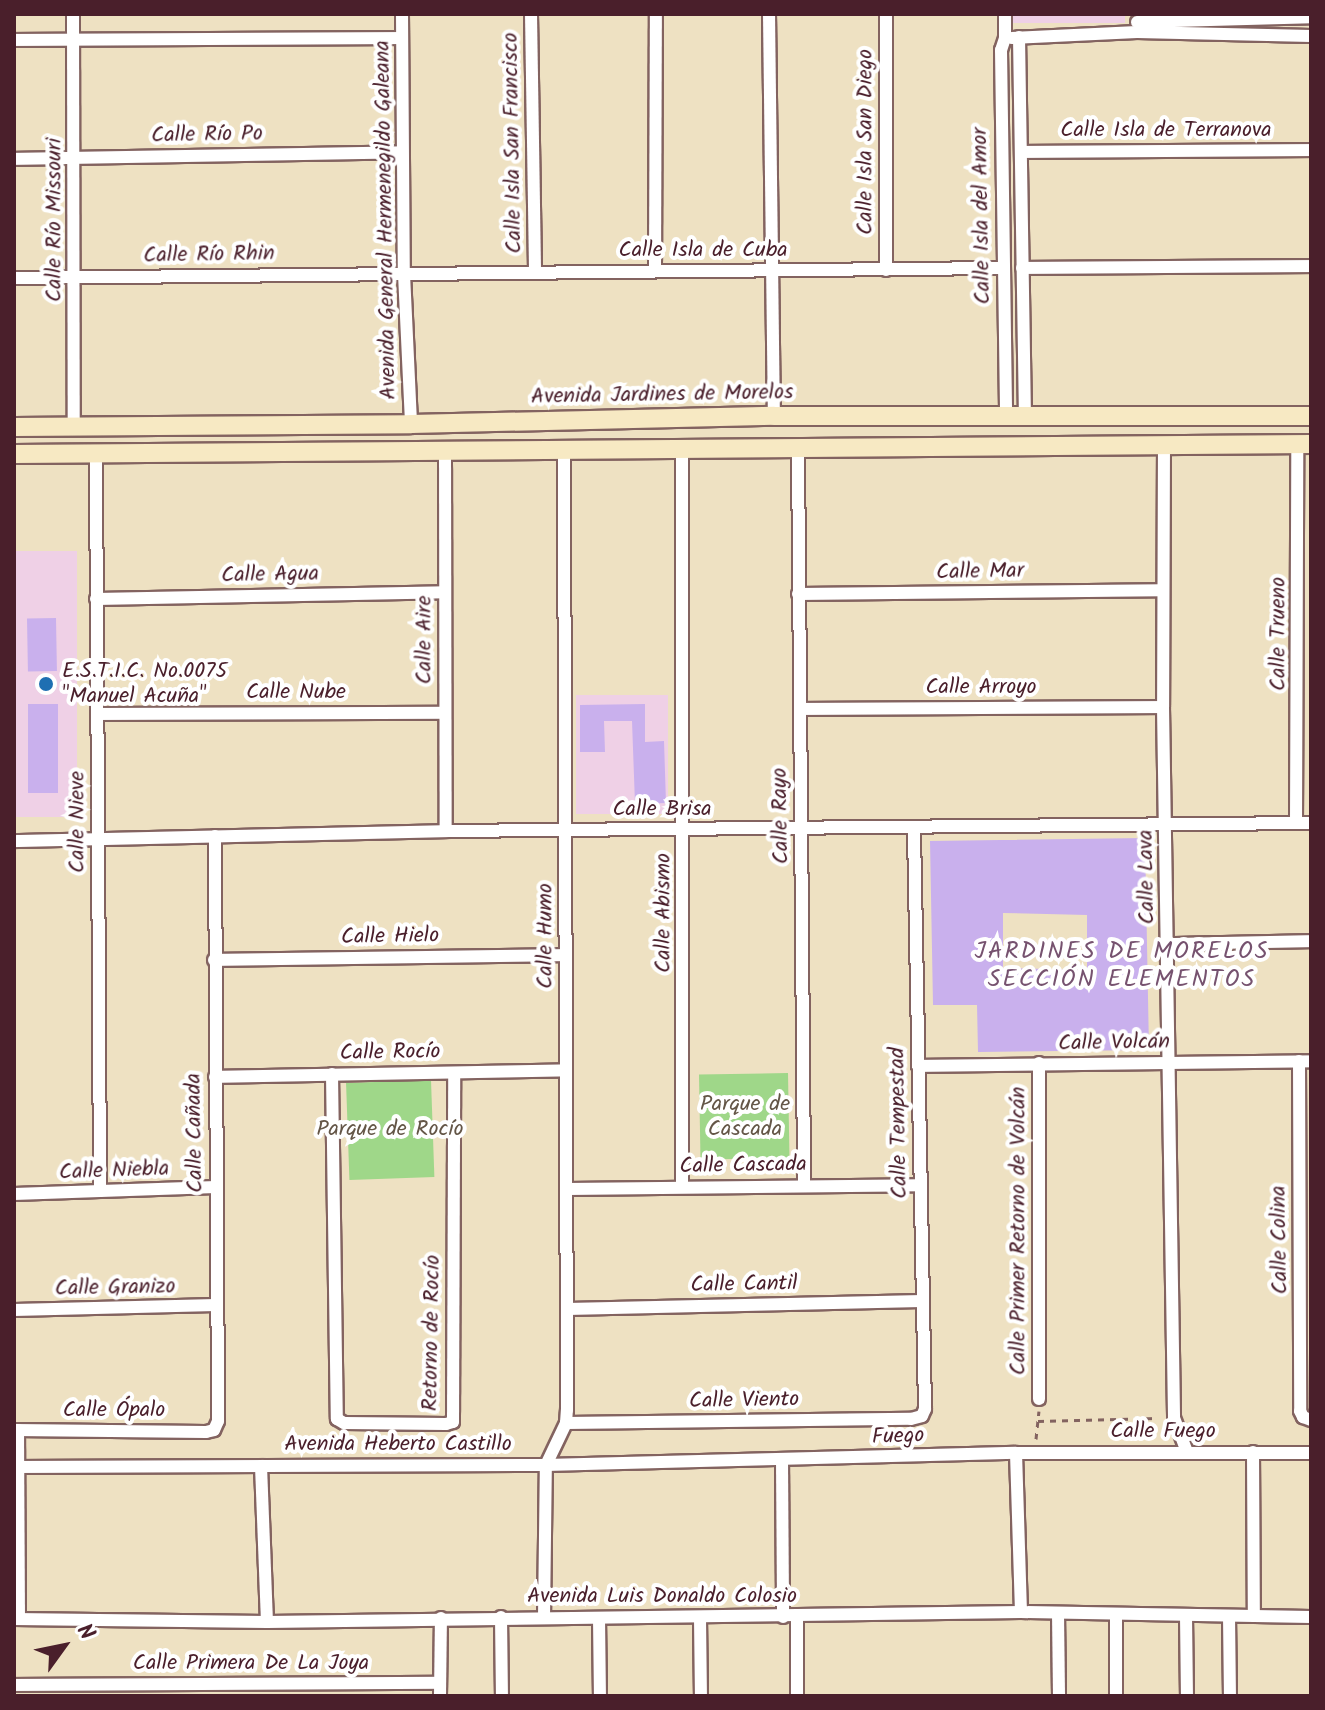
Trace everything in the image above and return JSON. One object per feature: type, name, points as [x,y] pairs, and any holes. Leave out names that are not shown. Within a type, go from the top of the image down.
[{"type":"main road","name":"Avenida Jardines de Morelos","points":[[14,427],[411,424],[774,416],[1311,416]]},
{"type":"main road","points":[[730,417],[730,447]]},
{"type":"main road","points":[[506,449],[507,422]]},
{"type":"main road","points":[[14,454],[1304,444]]},
{"type":"street","name":"Calle Río Missouri","points":[[73,14],[76,157],[74,427]]},
{"type":"street","name":"Avenida General Hermenegildo Galeana","points":[[402,14],[401,152],[411,424]]},
{"type":"street","name":"Calle Isla San Francisco","points":[[531,14],[535,272]]},
{"type":"street","points":[[655,270],[656,14]]},
{"type":"street","points":[[769,14],[774,416]]},
{"type":"street","name":"Calle Isla San Diego","points":[[886,14],[886,270]]},
{"type":"street","name":"Calle Isla del Amor","points":[[1005,14],[1005,38],[1001,50],[1002,268],[1016,418]]},
{"type":"street","points":[[1005,38],[1137,23],[1253,16],[1311,17]]},
{"type":"street","points":[[1137,23],[1311,36]]},
{"type":"street","name":"Calle Isla del Amor","points":[[1016,418],[1022,268],[1019,37]]},
{"type":"street","points":[[14,40],[402,38]]},
{"type":"street","name":"Calle Isla de Terranova","points":[[1021,152],[1311,150]]},
{"type":"street","name":"Calle Río Po","points":[[14,159],[401,152]]},
{"type":"street","points":[[1002,211],[1021,211]]},
{"type":"street","points":[[1022,268],[1311,266]]},
{"type":"street","name":"Calle Isla de Cuba","points":[[404,274],[1002,268]]},
{"type":"street","name":"Calle Río Rhin","points":[[14,278],[404,274]]},
{"type":"street","name":"Calle Lava","points":[[1164,443],[1163,707],[1174,1418],[1187,1452]]},
{"type":"street","name":"Calle Trueno","points":[[1296,823],[1305,705],[1304,444]]},
{"type":"street","name":"Calle Rayo","points":[[798,446],[804,1185]]},
{"type":"street","name":"Calle Abismo","points":[[682,447],[682,1187]]},
{"type":"street","name":"Calle Aire","points":[[445,449],[446,831]]},
{"type":"street","name":"Calle Humo","points":[[564,449],[566,1423]]},
{"type":"street","name":"Calle Nieve","points":[[96,453],[100,1191]]},
{"type":"street","name":"Calle Mar","points":[[798,594],[1162,590]]},
{"type":"street","name":"Calle Agua","points":[[96,599],[445,592]]},
{"type":"street","name":"Calle Arroyo","points":[[800,709],[1163,707]]},
{"type":"street","name":"Calle Nube","points":[[98,714],[445,713]]},
{"type":"street","name":"Calle Brisa","points":[[14,841],[446,831],[1311,823]]},
{"type":"street","name":"Calle Tempestad","points":[[914,829],[925,1409],[922,1416]]},
{"type":"street","name":"Calle Cañada","points":[[214,1430],[218,1421],[215,836]]},
{"type":"street","points":[[1169,944],[1311,941]]},
{"type":"street","name":"Calle Hielo","points":[[214,960],[566,955]]},
{"type":"street","name":"Calle Volcán","points":[[918,1066],[1305,1061]]},
{"type":"street","name":"Calle Colina","points":[[1305,1061],[1307,1419]]},
{"type":"street","name":"Calle Primer Retorno de Volcán","points":[[1039,1063],[1039,1399]]},
{"type":"street","name":"Calle Rocío","points":[[215,1077],[566,1070]]},
{"type":"street","name":"Retorno de Rocío","points":[[332,1074],[337,1419],[344,1423],[446,1424],[453,1422],[454,1073]]},
{"type":"street","name":"Calle Cascada","points":[[567,1189],[920,1185]]},
{"type":"street","name":"Calle Niebla","points":[[14,1194],[216,1187]]},
{"type":"street","name":"Calle Cantil","points":[[567,1309],[922,1301]]},
{"type":"street","name":"Calle Granizo","points":[[14,1310],[216,1305]]},
{"type":"street","name":"Calle Viento","points":[[566,1423],[911,1419],[922,1416]]},
{"type":"street","points":[[544,1618],[546,1465],[566,1423]]},
{"type":"street","points":[[16,1430],[16,1619]]},
{"type":"street","name":"Calle Ópalo","points":[[16,1430],[214,1430]]},
{"type":"street","points":[[1253,1452],[1254,1616]]},
{"type":"street","points":[[1016,1453],[1021,1612]]},
{"type":"street","name":"Calle Fuego","points":[[1016,1453],[1311,1453]]},
{"type":"street","name":"Fuego","points":[[782,1461],[1016,1453]]},
{"type":"street","points":[[782,1461],[783,1617]]},
{"type":"street","name":"Avenida Heberto Castillo","points":[[16,1467],[782,1461]]},
{"type":"street","points":[[261,1466],[267,1622]]},
{"type":"street","name":"Avenida Luis Donaldo Colosio","points":[[16,1619],[267,1622],[1021,1612],[1311,1617]]},
{"type":"street","points":[[1058,1613],[1059,1696]]},
{"type":"street","points":[[1116,1614],[1116,1696]]},
{"type":"street","points":[[1186,1616],[1187,1696]]},
{"type":"street","points":[[1229,1616],[1230,1696]]},
{"type":"street","points":[[501,1617],[502,1696]]},
{"type":"street","points":[[797,1617],[797,1696]]},
{"type":"street","points":[[440,1689],[441,1618]]},
{"type":"street","points":[[599,1618],[600,1696]]},
{"type":"street","points":[[700,1618],[701,1696]]},
{"type":"street","name":"Calle Primera De La Joya","points":[[14,1685],[440,1689]]},
{"type":"path","points":[[1034,1453],[1039,1399]]},
{"type":"path","points":[[1038,1421],[1174,1418]]},
{"type":"shaded area","points":[[1013,14],[1125,14],[1125,23],[1013,23]]},
{"type":"shaded area","name":"E.S.T.I.C. No.0075 \"Manuel Acuña\"","points":[[14,551],[77,551],[77,817],[14,817]]},
{"type":"shaded area","points":[[576,695],[668,695],[668,814],[576,814]]},
{"type":"green space","name":"Parque de Cascada","points":[[788,1073],[789,1158],[700,1160],[699,1075]]},
{"type":"green space","name":"Parque de Rocío","points":[[431,1080],[434,1177],[349,1180],[346,1083]]},
{"type":"building","points":[[56,618],[57,671],[28,671],[27,619]]},
{"type":"building","points":[[28,704],[58,704],[58,793],[28,793]]},
{"type":"building","points":[[645,704],[645,742],[664,741],[666,803],[635,804],[632,721],[604,721],[605,752],[580,752],[580,705]]},
{"type":"building","points":[[1145,838],[1149,1050],[978,1052],[977,1005],[933,1005],[930,841]],"holes":[[[1003,913],[1087,915],[1087,970],[1003,968]]]},
{"type":"place","name":"E.S.T.I.C. No.0075 \"Manuel Acuña\"","points":[[46,684]]},
{"type":"district","name":"JARDINES DE MORELOS SECCIÓN ELEMENTOS","points":[[1122,966]]}]
